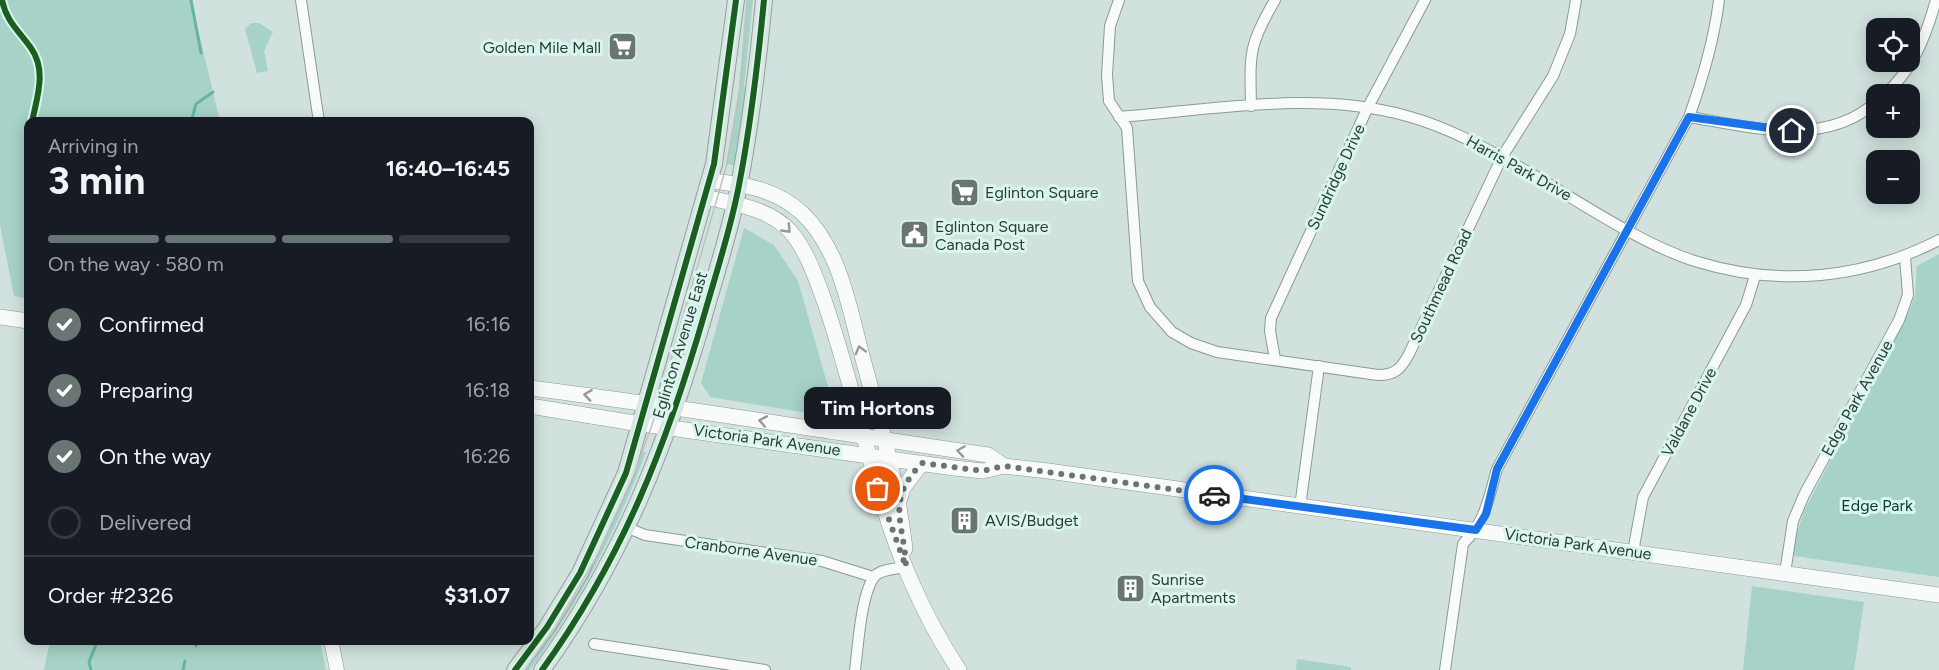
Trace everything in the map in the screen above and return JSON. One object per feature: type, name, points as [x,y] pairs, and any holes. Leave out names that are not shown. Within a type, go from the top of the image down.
[{"type":"main road","name":"Eglinton Avenue East","points":[[534,644],[547,627],[594,545],[619,492],[708,189],[736,0]]},
{"type":"main road","name":"Eglinton Avenue East","points":[[542,670],[582,614],[628,528],[676,407],[740,183],[764,0]]},
{"type":"main road","points":[[708,189],[740,183],[768,192],[790,203],[804,215],[821,237],[833,259],[845,294],[885,441],[906,567]]},
{"type":"main road","points":[[708,189],[735,204],[778,221],[801,247],[815,276],[832,325],[892,530],[928,615],[959,670]]},
{"type":"main road","points":[[0,317],[24,320]]},
{"type":"main road","name":"Victoria Park Avenue","points":[[534,389],[676,407],[988,456],[1004,466]]},
{"type":"main road","points":[[832,432],[848,417],[855,403]]},
{"type":"main road","points":[[876,406],[890,427],[914,445]]},
{"type":"main road","name":"Victoria Park Avenue","points":[[534,407],[640,424],[922,463],[983,471],[1004,466],[1939,595]]},
{"type":"main road","points":[[897,507],[903,488],[922,463]]},
{"type":"main road","name":"Eglinton Avenue East","points":[[515,670],[534,645]]},
{"type":"street","points":[[301,0],[318,117]]},
{"type":"street","name":"Southmead Road","points":[[1119,0],[1110,26],[1107,75],[1109,101],[1128,132],[1138,281],[1150,307],[1172,332],[1191,344],[1217,352],[1378,375],[1391,375],[1401,368],[1502,158],[1553,76],[1570,34],[1576,0]]},
{"type":"street","points":[[1251,106],[1249,59],[1260,27],[1275,0]]},
{"type":"street","name":"Sundridge Drive","points":[[1275,359],[1270,331],[1271,318],[1368,106],[1425,0]]},
{"type":"street","points":[[1445,670],[1463,544],[1486,514],[1497,469],[1626,228],[1689,117],[1703,77],[1715,30],[1719,0]]},
{"type":"street","points":[[1897,84],[1902,80],[1921,45],[1936,0]]},
{"type":"street","name":"Harris Park Drive","points":[[1119,117],[1251,106],[1347,103],[1368,106],[1429,123],[1502,158],[1651,243],[1697,262],[1755,276],[1797,278],[1844,273],[1905,257]]},
{"type":"street","points":[[1689,117],[1792,131],[1815,130],[1836,124],[1866,108]]},
{"type":"street","points":[[1905,257],[1939,240]]},
{"type":"street","name":"Edge Park Avenue","points":[[1785,573],[1793,521],[1804,495],[1899,320],[1908,296],[1905,257]]},
{"type":"street","name":"Valdane Drive","points":[[1633,552],[1643,497],[1746,304],[1755,276]]},
{"type":"street","points":[[1300,507],[1319,366]]},
{"type":"street","name":"Cranborne Avenue","points":[[628,528],[645,535],[822,561],[873,577]]},
{"type":"street","points":[[855,670],[867,594],[873,577],[885,571],[906,567]]},
{"type":"street","points":[[594,644],[765,670]]},
{"type":"street","points":[[332,645],[337,670]]},
{"type":"green space","points":[[0,0],[191,0],[219,117],[24,117],[24,298],[14,296],[0,225]]},
{"type":"green space","points":[[746,0],[753,0],[744,87],[748,88],[734,165],[726,164],[739,88]]},
{"type":"green space","points":[[251,23],[259,23],[273,32],[264,51],[268,71],[257,73],[245,29]]},
{"type":"green space","points":[[744,228],[774,245],[798,281],[837,418],[710,397],[701,383]]},
{"type":"green space","name":"Edge Park","points":[[1939,254],[1939,577],[1794,556],[1796,536],[1804,511],[1909,311],[1915,296],[1917,266]]},
{"type":"green space","points":[[642,451],[646,452],[635,480],[596,564],[548,644],[530,670],[524,670],[634,472]]},
{"type":"green space","points":[[1752,586],[1864,602],[1854,670],[1743,670]]},
{"type":"green space","points":[[49,645],[321,645],[326,670],[44,670]]},
{"type":"green space","points":[[1297,659],[1351,667],[1351,670],[1296,670]]},
{"type":"waterway","points":[[191,0],[201,53]]},
{"type":"waterway","points":[[192,117],[196,104],[213,92]]},
{"type":"waterway","points":[[91,670],[89,662],[96,645]]},
{"type":"waterway","points":[[183,670],[185,661]]},
{"type":"tram line","points":[[525,670],[556,626],[596,558],[633,477],[652,425],[727,164],[739,98],[749,0]]},
{"type":"cycle path","points":[[2,0],[10,20],[31,48],[39,66],[38,94],[33,117]]},
{"type":"cycle path","points":[[534,644],[580,573],[626,473],[714,164],[736,0]]},
{"type":"cycle path","points":[[542,670],[571,628],[619,542],[640,499],[675,408],[736,201],[751,116],[764,0]]},
{"type":"cycle path","points":[[515,670],[534,645]]},
{"type":"way so far","points":[[878,489],[906,567],[903,531],[897,507],[911,473],[922,463],[983,471],[1004,466],[1214,495]]},
{"type":"place","name":"Golden Mile Mall","points":[[622,47]]},
{"type":"place","name":"Eglinton Square","points":[[964,192]]},
{"type":"place","name":"Eglinton Square Canada Post","points":[[914,235]]},
{"type":"place","name":"Tim Hortons","points":[[878,489]]},
{"type":"place","name":"AVIS/Budget","points":[[964,520]]},
{"type":"place","name":"Sunrise Apartments","points":[[1130,588]]},
{"type":"route","points":[[1214,495],[1476,530],[1486,514],[1497,469],[1622,236],[1689,117],[1792,131]]}]
